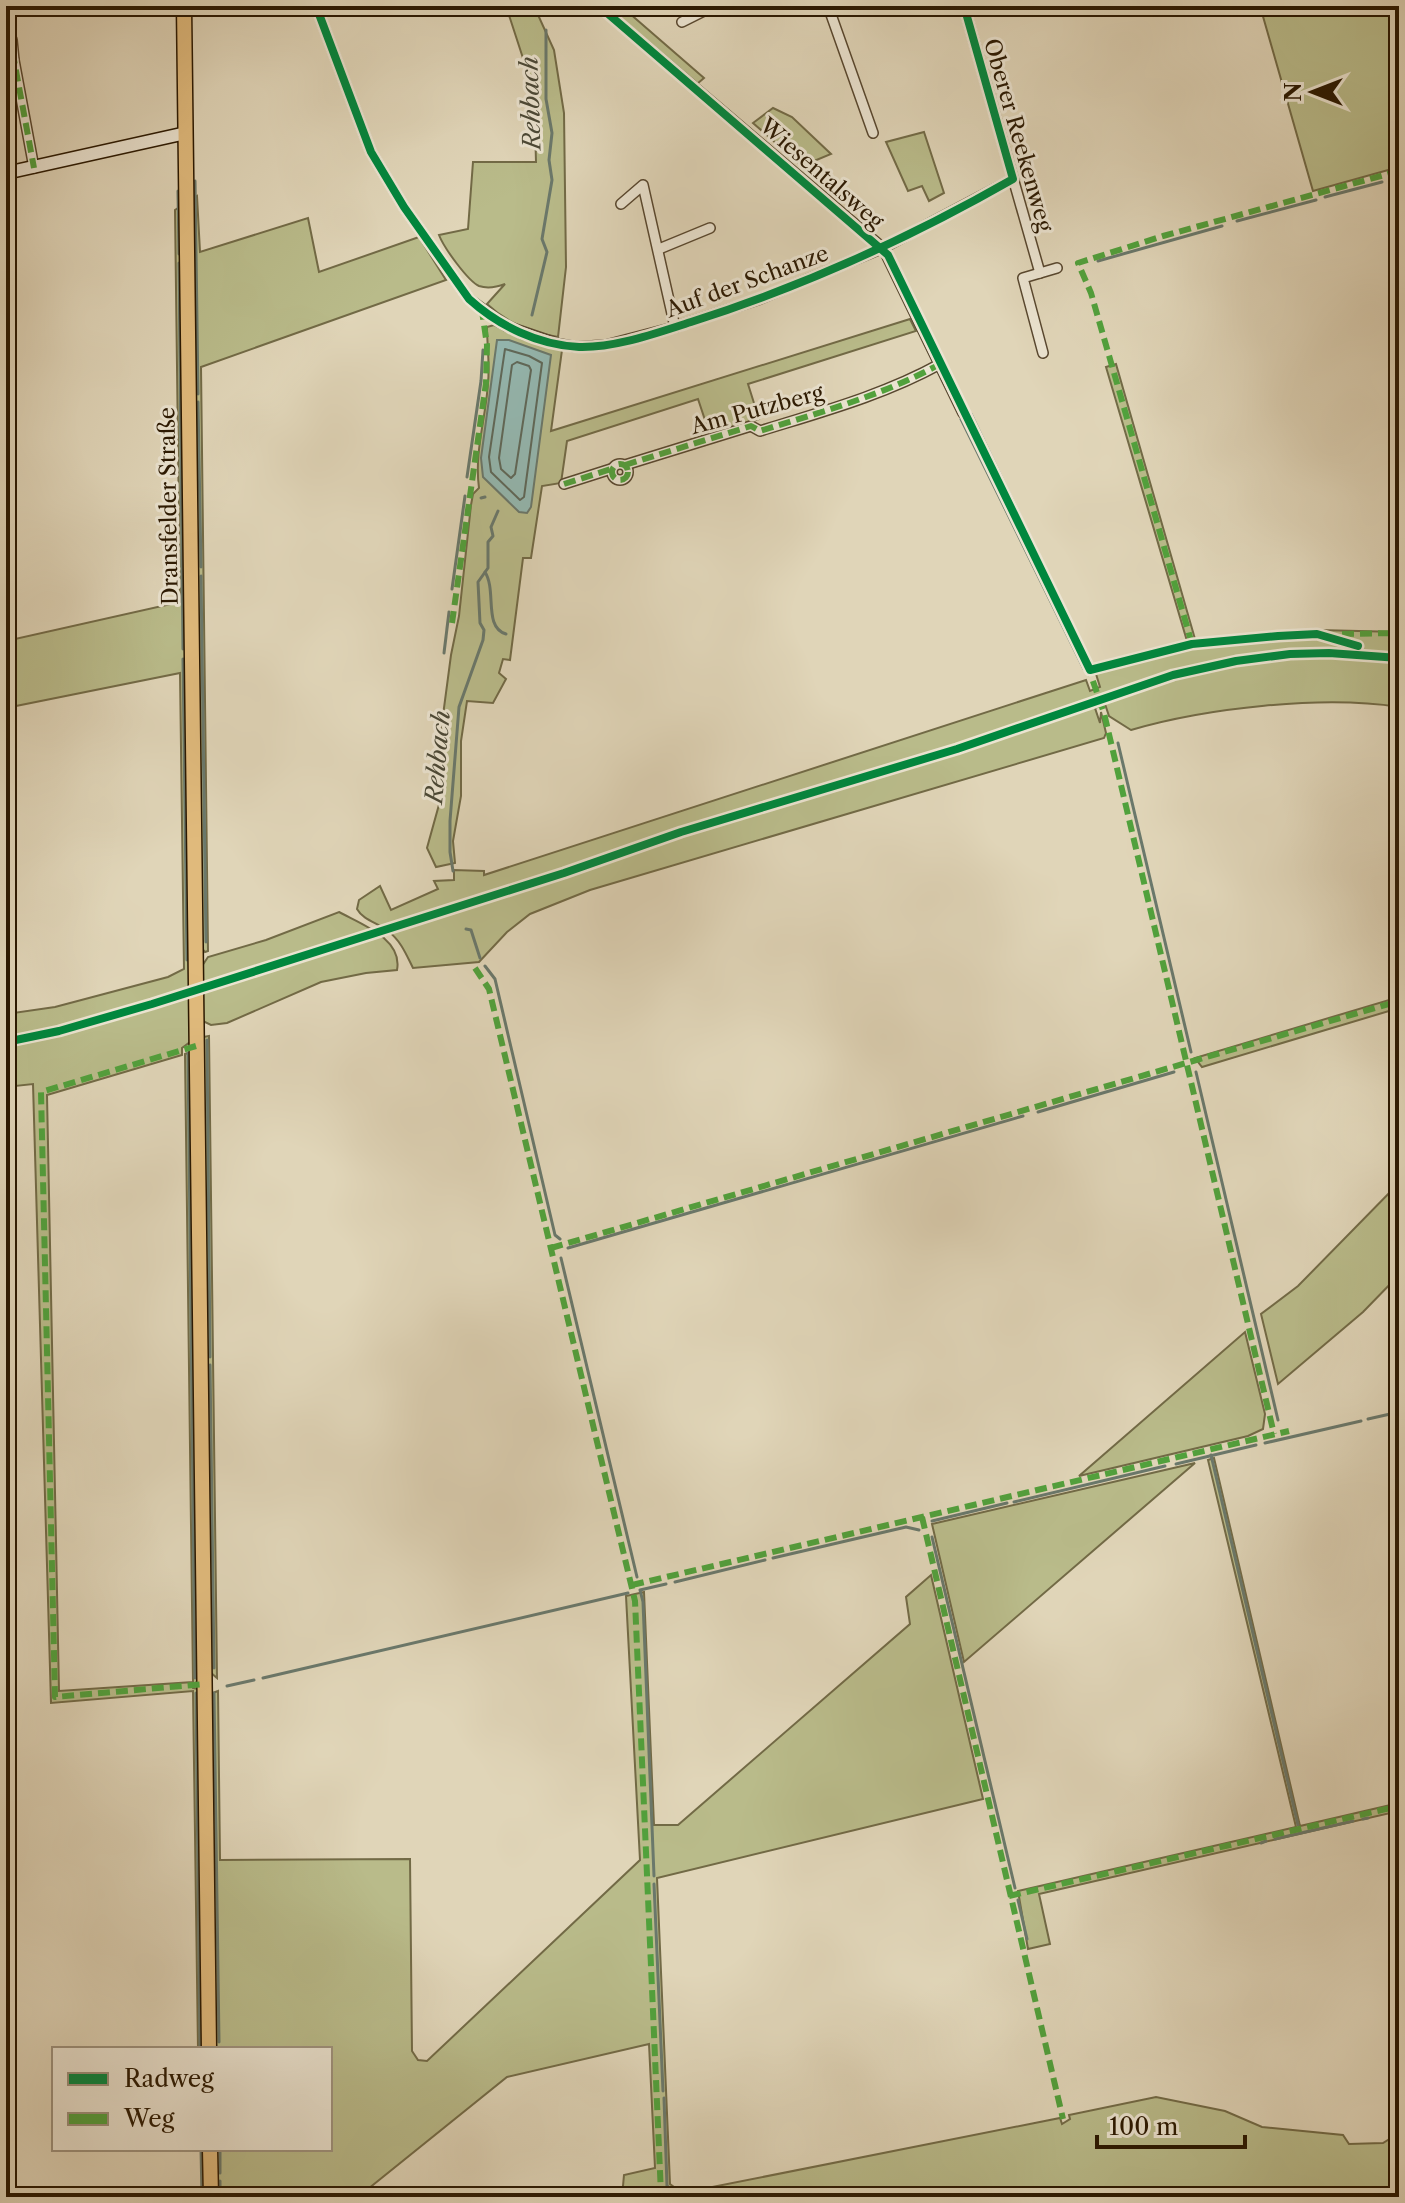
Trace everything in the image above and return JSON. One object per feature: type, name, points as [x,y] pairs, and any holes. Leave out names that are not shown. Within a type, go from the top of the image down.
[{"type":"main road","name":"Dransfelder Straße","points":[[184,6],[209,2047]]},
{"type":"main road","points":[[210,2151],[211,2197]]},
{"type":"street","name":"Auf der Schanze","points":[[316,6],[371,152],[461,288],[482,311],[519,332],[577,347],[606,345],[675,327],[760,299],[883,248],[1013,179]]},
{"type":"street","name":"Wiesentalsweg","points":[[599,6],[883,248],[963,413]]},
{"type":"street","points":[[682,22],[714,6]]},
{"type":"street","points":[[828,6],[873,133]]},
{"type":"street","name":"Oberer Reekenweg","points":[[964,6],[1040,273]]},
{"type":"street","points":[[12,40],[10,60],[34,168]]},
{"type":"street","points":[[6,173],[186,133]]},
{"type":"street","points":[[621,204],[643,185],[675,327]]},
{"type":"street","points":[[659,249],[710,228]]},
{"type":"street","points":[[1043,353],[1023,278],[1057,268]]},
{"type":"street","name":"Am Putzberg","points":[[564,484],[611,469],[617,464],[625,465],[751,426],[760,431],[866,397],[940,364]]},
{"type":"street","name":"Am Putzberg","points":[[611,469],[614,479],[622,480],[628,475],[625,465]]},
{"type":"green space","points":[[506,6],[534,6],[554,50],[564,113],[566,267],[558,337],[520,326],[495,311],[487,304],[505,284],[486,287],[474,283],[457,264],[439,235],[468,229],[473,162],[536,162],[534,92]]},
{"type":"green space","points":[[605,6],[621,6],[704,78],[697,84]]},
{"type":"green space","points":[[1260,6],[1399,6],[1399,167],[1313,191]]},
{"type":"green space","points":[[773,108],[792,117],[831,154],[802,166],[753,123]]},
{"type":"green space","points":[[924,132],[944,193],[929,201],[922,186],[908,191],[886,142]]},
{"type":"green space","points":[[197,196],[200,252],[308,218],[319,272],[419,237],[446,280],[201,367],[208,951],[205,952],[201,947],[192,199]]},
{"type":"green space","points":[[181,206],[202,966],[208,957],[266,940],[339,912],[369,927],[387,941],[397,959],[397,970],[321,982],[227,1023],[211,1025],[203,1021],[190,1042],[182,1048],[182,1055],[47,1095],[59,1691],[193,1682],[185,1054],[191,1052],[200,1680],[193,1684],[193,1688],[198,1689],[203,2047],[198,2047],[193,1691],[51,1703],[33,1084],[6,1087],[6,1014],[55,1007],[168,977],[184,969],[180,673],[6,708],[6,641],[180,602],[175,210]]},
{"type":"green space","points":[[910,319],[916,331],[748,384],[759,419],[710,435],[698,399],[567,441],[561,483],[542,486],[531,558],[523,558],[510,660],[503,659],[499,673],[506,679],[493,703],[467,701],[461,741],[461,796],[453,841],[455,863],[436,867],[427,848],[440,801],[440,738],[459,616],[471,505],[473,494],[479,488],[479,448],[489,376],[487,327],[494,325],[522,339],[562,350],[551,431]]},
{"type":"green space","points":[[1116,364],[1195,639],[1318,630],[1399,632],[1399,707],[1335,702],[1264,706],[1194,715],[1131,730],[1109,716],[1105,704],[1095,708],[1100,723],[1101,712],[1106,733],[1104,738],[590,890],[530,914],[507,932],[479,962],[413,968],[393,935],[357,909],[359,900],[380,886],[391,910],[438,889],[434,881],[454,880],[454,870],[484,871],[484,875],[1086,680],[1090,691],[1100,687],[1096,674],[1099,669],[1095,664],[1187,641],[1106,367]]},
{"type":"green space","points":[[1399,997],[1399,1008],[1202,1067],[1195,1058]]},
{"type":"green space","points":[[209,1036],[217,1678],[210,1672],[203,1037]]},
{"type":"green space","points":[[1399,1183],[1399,1275],[1363,1312],[1278,1384],[1261,1314],[1298,1286]]},
{"type":"green space","points":[[1245,1332],[1265,1414],[1263,1429],[1248,1436],[1079,1476]]},
{"type":"green space","points":[[1214,1458],[1300,1826],[1399,1803],[1399,1811],[1039,1894],[1050,1944],[1028,1949],[1018,1891],[1296,1827],[1208,1460]]},
{"type":"green space","points":[[1195,1463],[964,1662],[932,1524]]},
{"type":"green space","points":[[931,1575],[983,1799],[657,1878],[670,2184],[682,2193],[1060,2118],[1062,2124],[1070,2119],[1069,2115],[1156,2097],[1225,2111],[1262,2127],[1343,2135],[1349,2144],[1383,2143],[1399,2133],[1399,2197],[622,2197],[624,2175],[655,2168],[649,2044],[507,2077],[358,2197],[216,2197],[216,2151],[332,2151],[332,2047],[215,2047],[210,1694],[218,1691],[220,1860],[410,1859],[412,2051],[418,2060],[427,2061],[640,1860],[626,1596],[644,1592],[654,1825],[678,1825],[910,1624],[906,1597]]},
{"type":"water","points":[[497,340],[509,340],[551,355],[531,507],[527,513],[519,512],[483,477],[481,458]]},
{"type":"waterway","name":"Rehbach","points":[[532,315],[547,252],[542,239],[552,180],[549,160],[552,133],[546,99],[546,30]]},
{"type":"waterway","points":[[1390,181],[1399,179]]},
{"type":"waterway","points":[[195,181],[198,394]]},
{"type":"waterway","points":[[1325,197],[1382,182]]},
{"type":"waterway","points":[[178,191],[179,254]]},
{"type":"waterway","points":[[1237,221],[1316,200]]},
{"type":"waterway","points":[[1098,261],[1222,226]]},
{"type":"waterway","points":[[179,263],[183,649]]},
{"type":"waterway","points":[[467,477],[483,350]]},
{"type":"waterway","points":[[198,402],[201,567]]},
{"type":"waterway","points":[[971,414],[1087,655]]},
{"type":"waterway","points":[[961,419],[1084,669]]},
{"type":"waterway","points":[[452,589],[465,496]]},
{"type":"waterway","points":[[481,498],[485,497]]},
{"type":"waterway","name":"Rehbach","points":[[453,871],[450,821],[459,707],[483,640],[478,582],[488,568],[488,542],[493,536],[491,527],[498,511]]},
{"type":"waterway","points":[[485,572],[492,616],[499,630],[506,634]]},
{"type":"waterway","points":[[201,576],[206,942]]},
{"type":"waterway","points":[[444,653],[449,612]]},
{"type":"waterway","points":[[183,659],[187,960]]},
{"type":"waterway","points":[[1118,743],[1191,1052]]},
{"type":"waterway","name":"Rehbach","points":[[466,929],[471,930],[480,958]]},
{"type":"waterway","name":"Rehbach","points":[[485,966],[495,979],[555,1235],[560,1239]]},
{"type":"waterway","points":[[207,1040],[210,1357]]},
{"type":"waterway","points":[[188,1053],[195,1678]]},
{"type":"waterway","points":[[1038,1112],[1174,1072]]},
{"type":"waterway","points":[[1196,1072],[1278,1420]]},
{"type":"waterway","points":[[568,1248],[1023,1116]]},
{"type":"waterway","points":[[561,1258],[637,1577]]},
{"type":"waterway","points":[[210,1365],[214,1668]]},
{"type":"waterway","points":[[1368,1419],[1399,1412]]},
{"type":"waterway","points":[[1265,1443],[1361,1421]]},
{"type":"waterway","points":[[1176,1464],[1256,1445]]},
{"type":"waterway","points":[[1211,1455],[1298,1825]]},
{"type":"waterway","points":[[1014,1502],[1165,1466]]},
{"type":"waterway","points":[[932,1521],[1007,1503]]},
{"type":"waterway","points":[[773,1558],[906,1527],[919,1530]]},
{"type":"waterway","points":[[932,1537],[1015,1888]]},
{"type":"waterway","points":[[675,1582],[765,1560]]},
{"type":"waterway","points":[[654,1876],[643,1602],[640,1590],[666,1584]]},
{"type":"waterway","points":[[263,1678],[628,1593]]},
{"type":"waterway","points":[[227,1686],[254,1680]]},
{"type":"waterway","points":[[196,1693],[200,2047]]},
{"type":"waterway","points":[[214,1693],[219,2042]]},
{"type":"waterway","points":[[1363,1819],[1368,1818]]},
{"type":"waterway","points":[[1275,1839],[1353,1821]]},
{"type":"waterway","points":[[1261,1843],[1266,1841]]},
{"type":"waterway","points":[[654,1884],[663,2091]]},
{"type":"waterway","points":[[1018,1900],[1027,1939]]},
{"type":"waterway","points":[[664,2098],[667,2186],[679,2195]]},
{"type":"waterway","points":[[201,2151],[202,2197]]},
{"type":"waterway","points":[[220,2151],[220,2173]]},
{"type":"waterway","points":[[220,2181],[220,2197]]},
{"type":"marked path","points":[[12,40],[14,60]]},
{"type":"marked path","points":[[6,61],[14,60],[34,168]]},
{"type":"marked path","points":[[1192,644],[1091,293],[1078,263],[1163,236],[1399,171]]},
{"type":"marked path","points":[[452,623],[486,383],[487,345],[482,311]]},
{"type":"marked path","points":[[625,465],[751,426],[760,431],[829,410],[897,385],[940,364]]},
{"type":"marked path","points":[[617,464],[623,464],[628,472],[626,478],[617,480],[612,475],[612,469],[617,464]]},
{"type":"marked path","points":[[564,484],[611,469]]},
{"type":"marked path","points":[[1342,634],[1399,633]]},
{"type":"marked path","points":[[1087,664],[1104,713],[1274,1434]]},
{"type":"marked path","points":[[475,968],[489,989],[635,1601],[661,2194]]},
{"type":"marked path","points":[[551,1248],[1399,1001]]},
{"type":"marked path","points":[[196,1046],[41,1092],[55,1697],[205,1684]]},
{"type":"marked path","points":[[632,1585],[1289,1431]]},
{"type":"marked path","points":[[922,1517],[1063,2119]]},
{"type":"marked path","points":[[1009,1896],[1399,1806]]},
{"type":"cycle path","points":[[316,6],[371,152],[404,207],[469,299],[506,326],[534,338],[579,347],[636,339],[774,293],[896,241],[1013,179],[964,6]]},
{"type":"cycle path","points":[[599,6],[888,255],[1090,670],[1192,644],[1278,636],[1317,634],[1358,646]]},
{"type":"cycle path","points":[[6,1042],[59,1031],[152,1004],[564,873],[681,832],[957,749],[1173,675],[1236,661],[1290,654],[1329,653],[1399,658]]}]
